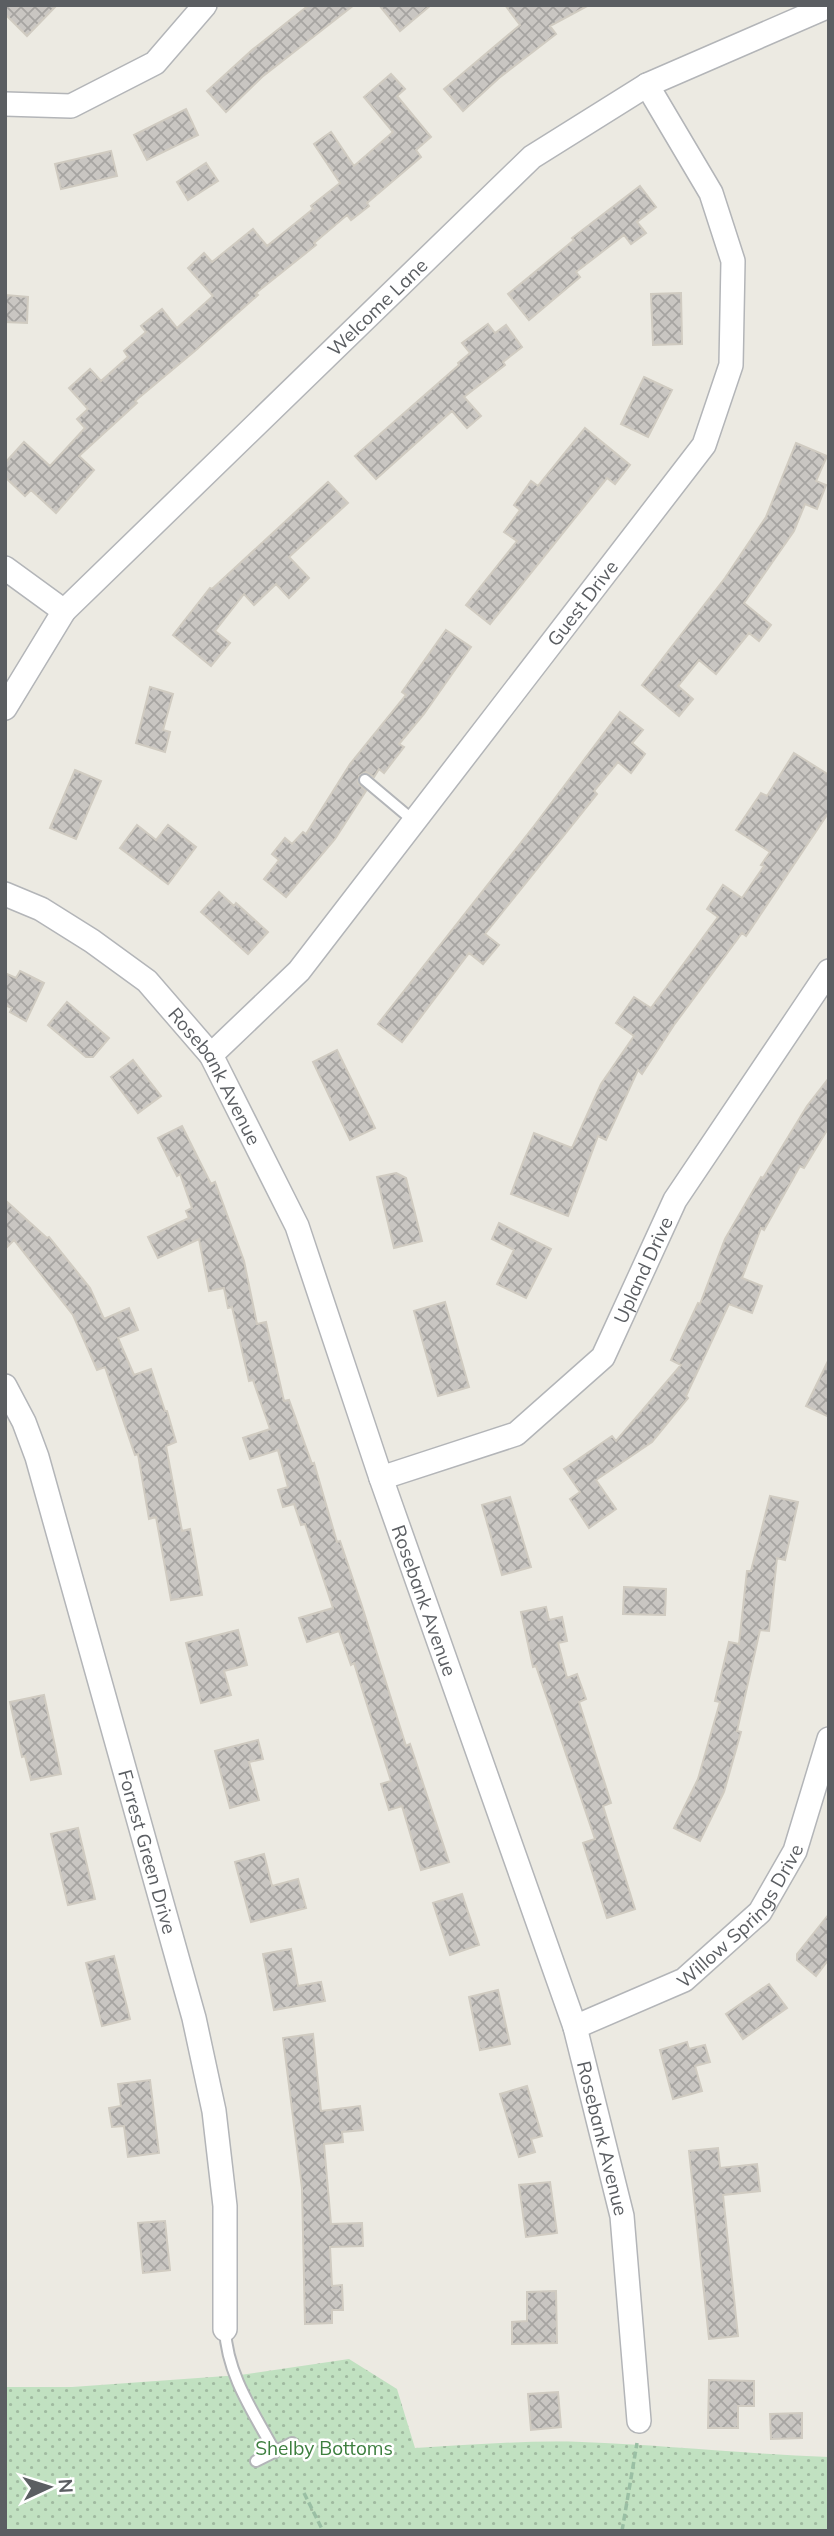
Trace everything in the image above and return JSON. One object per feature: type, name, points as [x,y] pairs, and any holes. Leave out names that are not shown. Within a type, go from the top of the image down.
[{"type":"street","points":[[5,104],[71,106],[155,63],[205,5]]},
{"type":"street","name":"Welcome Lane","points":[[5,708],[64,611],[532,157],[647,85],[829,6]]},
{"type":"street","name":"Guest Drive","points":[[211,1055],[299,971],[704,445],[731,365],[733,261],[711,193],[647,85]]},
{"type":"street","points":[[5,568],[64,611]]},
{"type":"street","name":"Rosebank Avenue","points":[[5,894],[41,909],[92,941],[147,981],[211,1055],[297,1226],[381,1478],[575,2027],[622,2216],[639,2421]]},
{"type":"street","name":"Upland Drive","points":[[381,1478],[516,1434],[603,1357],[675,1200],[829,971]]},
{"type":"street","name":"Forrest Green Drive","points":[[5,1386],[24,1422],[37,1457],[194,2018],[214,2111],[225,2206],[225,2329]]},
{"type":"street","name":"Willow Springs Drive","points":[[575,2027],[684,1980],[761,1912],[796,1851],[829,1739]]},
{"type":"lane","points":[[365,780],[415,822]]},
{"type":"lane","points":[[225,2329],[234,2375],[275,2452]]},
{"type":"lane","points":[[256,2461],[292,2443]]},
{"type":"path","points":[[622,2531],[639,2421]]},
{"type":"path","points":[[304,2493],[323,2531]]},
{"type":"green space","name":"Shelby Bottoms","points":[[349,2359],[397,2389],[415,2448],[519,2442],[582,2442],[829,2457],[829,2531],[5,2531],[5,2387],[72,2387],[240,2375]]},
{"type":"building","points":[[5,5],[57,5],[27,36],[5,14]]},
{"type":"building","points":[[309,5],[354,5],[262,77],[226,112],[207,91],[252,50]]},
{"type":"building","points":[[379,5],[431,5],[400,31]]},
{"type":"building","points":[[505,5],[589,5],[550,26],[556,34],[499,78],[463,111],[444,89],[520,25]]},
{"type":"building","points":[[391,74],[405,89],[397,96],[431,137],[416,150],[421,157],[367,203],[369,206],[351,220],[347,215],[314,243],[316,245],[256,293],[258,295],[135,401],[137,403],[79,456],[94,470],[56,513],[31,490],[25,496],[5,477],[5,463],[24,442],[50,466],[85,428],[77,419],[88,409],[69,388],[90,369],[101,381],[128,357],[124,351],[146,332],[141,326],[162,309],[177,328],[213,296],[188,268],[204,253],[212,262],[253,229],[267,246],[313,209],[311,206],[340,183],[314,144],[331,132],[354,166],[393,132],[364,97]]},
{"type":"building","points":[[186,109],[198,135],[147,160],[134,135]]},
{"type":"building","points":[[111,151],[117,176],[61,189],[55,164]]},
{"type":"building","points":[[206,163],[218,181],[188,200],[177,182]]},
{"type":"building","points":[[640,186],[656,207],[637,222],[646,233],[631,244],[624,235],[576,272],[580,277],[529,320],[508,294],[574,240],[572,238]]},
{"type":"building","points":[[681,293],[682,344],[653,345],[651,294]]},
{"type":"building","points":[[5,295],[28,297],[27,323],[5,322]]},
{"type":"building","points":[[488,324],[495,333],[506,325],[522,347],[503,362],[505,365],[464,397],[481,416],[467,428],[452,411],[376,479],[355,456],[459,365],[470,353],[462,343]]},
{"type":"building","points":[[644,377],[672,390],[648,437],[621,424]]},
{"type":"building","points":[[585,428],[630,465],[615,484],[607,478],[490,624],[466,605],[517,541],[504,532],[520,510],[514,505],[531,481],[538,486]]},
{"type":"building","points":[[796,443],[827,456],[816,481],[826,485],[817,509],[805,504],[794,531],[744,603],[771,625],[759,641],[749,633],[716,674],[699,660],[678,686],[693,699],[679,716],[642,685],[725,578],[766,517]]},
{"type":"building","points":[[328,482],[348,503],[289,557],[309,578],[289,598],[276,584],[254,605],[244,594],[215,631],[230,643],[211,666],[173,635],[210,588]]},
{"type":"building","points":[[446,630],[471,647],[424,714],[399,744],[404,747],[384,773],[379,769],[374,777],[366,772],[359,776],[358,783],[366,791],[335,839],[286,897],[264,879],[279,860],[272,854],[285,838],[292,844],[303,832],[306,834],[350,764],[406,695],[402,692]]},
{"type":"building","points":[[150,687],[173,694],[163,730],[170,732],[165,752],[136,743]]},
{"type":"building","points":[[620,712],[643,730],[632,743],[645,754],[631,773],[618,762],[594,791],[597,794],[485,934],[499,945],[483,964],[469,953],[402,1042],[378,1024]]},
{"type":"building","points":[[794,753],[829,775],[829,812],[746,936],[742,933],[674,1025],[642,1074],[638,1070],[606,1140],[598,1136],[568,1216],[511,1194],[534,1133],[572,1148],[601,1084],[634,1036],[616,1023],[634,997],[651,1008],[718,917],[707,909],[723,885],[742,898],[764,866],[761,865],[770,852],[736,830],[761,793],[767,796]]},
{"type":"building","points":[[75,770],[101,781],[76,839],[50,828]]},
{"type":"building","points":[[137,825],[156,840],[168,825],[196,847],[168,884],[120,848]]},
{"type":"building","points":[[219,892],[234,906],[236,903],[268,932],[248,954],[201,912]]},
{"type":"building","points":[[20,971],[44,983],[26,1021],[10,1012],[12,1008],[5,1005],[5,973],[16,978]]},
{"type":"building","points":[[67,1002],[109,1038],[93,1057],[86,1057],[48,1025]]},
{"type":"building","points":[[337,1050],[375,1128],[350,1140],[313,1062]]},
{"type":"building","points":[[133,1060],[161,1096],[138,1113],[111,1077]]},
{"type":"building","points":[[829,1078],[829,1127],[804,1168],[800,1166],[764,1230],[761,1228],[742,1278],[762,1286],[752,1313],[729,1304],[686,1396],[688,1398],[652,1442],[596,1480],[616,1509],[589,1528],[570,1499],[580,1492],[564,1469],[612,1436],[616,1441],[681,1365],[671,1360],[698,1303],[700,1304],[725,1239],[761,1177],[763,1178],[807,1106]]},
{"type":"building","points":[[182,1126],[211,1184],[215,1182],[244,1261],[257,1324],[266,1322],[284,1401],[289,1400],[312,1464],[314,1463],[337,1542],[340,1541],[361,1603],[406,1746],[410,1744],[449,1862],[421,1870],[402,1806],[389,1810],[381,1784],[391,1781],[354,1663],[351,1665],[339,1631],[307,1642],[299,1618],[333,1608],[305,1524],[301,1525],[294,1504],[283,1507],[278,1490],[288,1487],[278,1450],[250,1459],[243,1438],[270,1429],[253,1380],[249,1381],[232,1307],[228,1308],[224,1288],[209,1291],[199,1239],[158,1258],[148,1237],[189,1218],[186,1211],[192,1208],[180,1174],[177,1176],[158,1138]]},
{"type":"building","points":[[396,1173],[406,1178],[422,1241],[394,1248],[377,1177]]},
{"type":"building","points":[[5,1200],[49,1237],[90,1288],[104,1319],[129,1308],[138,1330],[118,1338],[134,1375],[151,1369],[167,1411],[176,1442],[166,1446],[182,1531],[190,1529],[202,1595],[171,1600],[156,1517],[149,1519],[138,1454],[135,1455],[105,1367],[97,1370],[73,1315],[14,1240],[5,1249]]},
{"type":"building","points":[[499,1223],[551,1249],[526,1298],[497,1284],[514,1250],[492,1239]]},
{"type":"building","points":[[445,1302],[469,1387],[438,1396],[414,1311]]},
{"type":"building","points":[[829,1359],[829,1417],[806,1406]]},
{"type":"building","points":[[770,1496],[798,1502],[785,1560],[777,1558],[769,1631],[760,1630],[737,1731],[741,1732],[724,1792],[700,1841],[674,1828],[698,1779],[720,1702],[715,1701],[729,1642],[739,1644],[747,1571],[751,1571]]},
{"type":"building","points":[[510,1497],[531,1567],[502,1575],[482,1505]]},
{"type":"building","points":[[624,1587],[666,1589],[665,1615],[623,1614]]},
{"type":"building","points":[[546,1607],[549,1620],[562,1617],[567,1641],[558,1643],[567,1678],[577,1674],[586,1699],[579,1702],[611,1803],[603,1806],[635,1909],[607,1918],[583,1843],[595,1839],[536,1666],[533,1667],[521,1612]]},
{"type":"building","points":[[238,1630],[247,1665],[224,1671],[231,1695],[201,1703],[186,1643]]},
{"type":"building","points":[[44,1695],[61,1774],[31,1780],[25,1756],[22,1757],[10,1702]]},
{"type":"building","points":[[258,1740],[263,1759],[249,1762],[259,1800],[230,1808],[215,1751]]},
{"type":"building","points":[[78,1828],[95,1899],[68,1905],[51,1834]]},
{"type":"building","points":[[264,1854],[272,1886],[298,1879],[306,1908],[251,1922],[235,1862]]},
{"type":"building","points":[[462,1894],[479,1945],[450,1955],[433,1903]]},
{"type":"building","points":[[829,1914],[829,1959],[816,1976],[797,1960],[797,1954]]},
{"type":"building","points":[[291,1949],[298,1986],[321,1982],[325,2001],[274,2010],[263,1954]]},
{"type":"building","points":[[114,1956],[130,2019],[102,2026],[86,1963]]},
{"type":"building","points":[[769,1984],[787,2008],[743,2039],[726,2014]]},
{"type":"building","points":[[498,1990],[510,2044],[480,2050],[469,1997]]},
{"type":"building","points":[[313,2034],[321,2111],[360,2106],[363,2130],[342,2132],[343,2142],[324,2144],[331,2224],[362,2223],[363,2246],[330,2247],[332,2286],[342,2285],[343,2310],[332,2310],[332,2323],[305,2324],[302,2188],[283,2038]]},
{"type":"building","points":[[687,2042],[689,2049],[705,2045],[710,2062],[695,2066],[702,2091],[673,2099],[660,2050]]},
{"type":"building","points":[[150,2080],[159,2153],[128,2157],[124,2126],[112,2127],[109,2108],[121,2106],[118,2084]]},
{"type":"building","points":[[527,2086],[542,2136],[531,2139],[535,2152],[519,2157],[500,2094]]},
{"type":"building","points":[[718,2148],[720,2168],[757,2164],[760,2191],[723,2195],[738,2336],[709,2339],[689,2151]]},
{"type":"building","points":[[550,2182],[557,2233],[526,2237],[519,2185]]},
{"type":"building","points":[[165,2221],[170,2270],[143,2273],[138,2223]]},
{"type":"building","points":[[556,2291],[557,2343],[512,2344],[512,2322],[527,2321],[527,2292]]},
{"type":"building","points":[[709,2380],[754,2381],[754,2406],[738,2406],[738,2428],[708,2428]]},
{"type":"building","points":[[558,2392],[561,2427],[531,2430],[528,2394]]},
{"type":"building","points":[[802,2413],[802,2438],[771,2439],[770,2414]]}]
